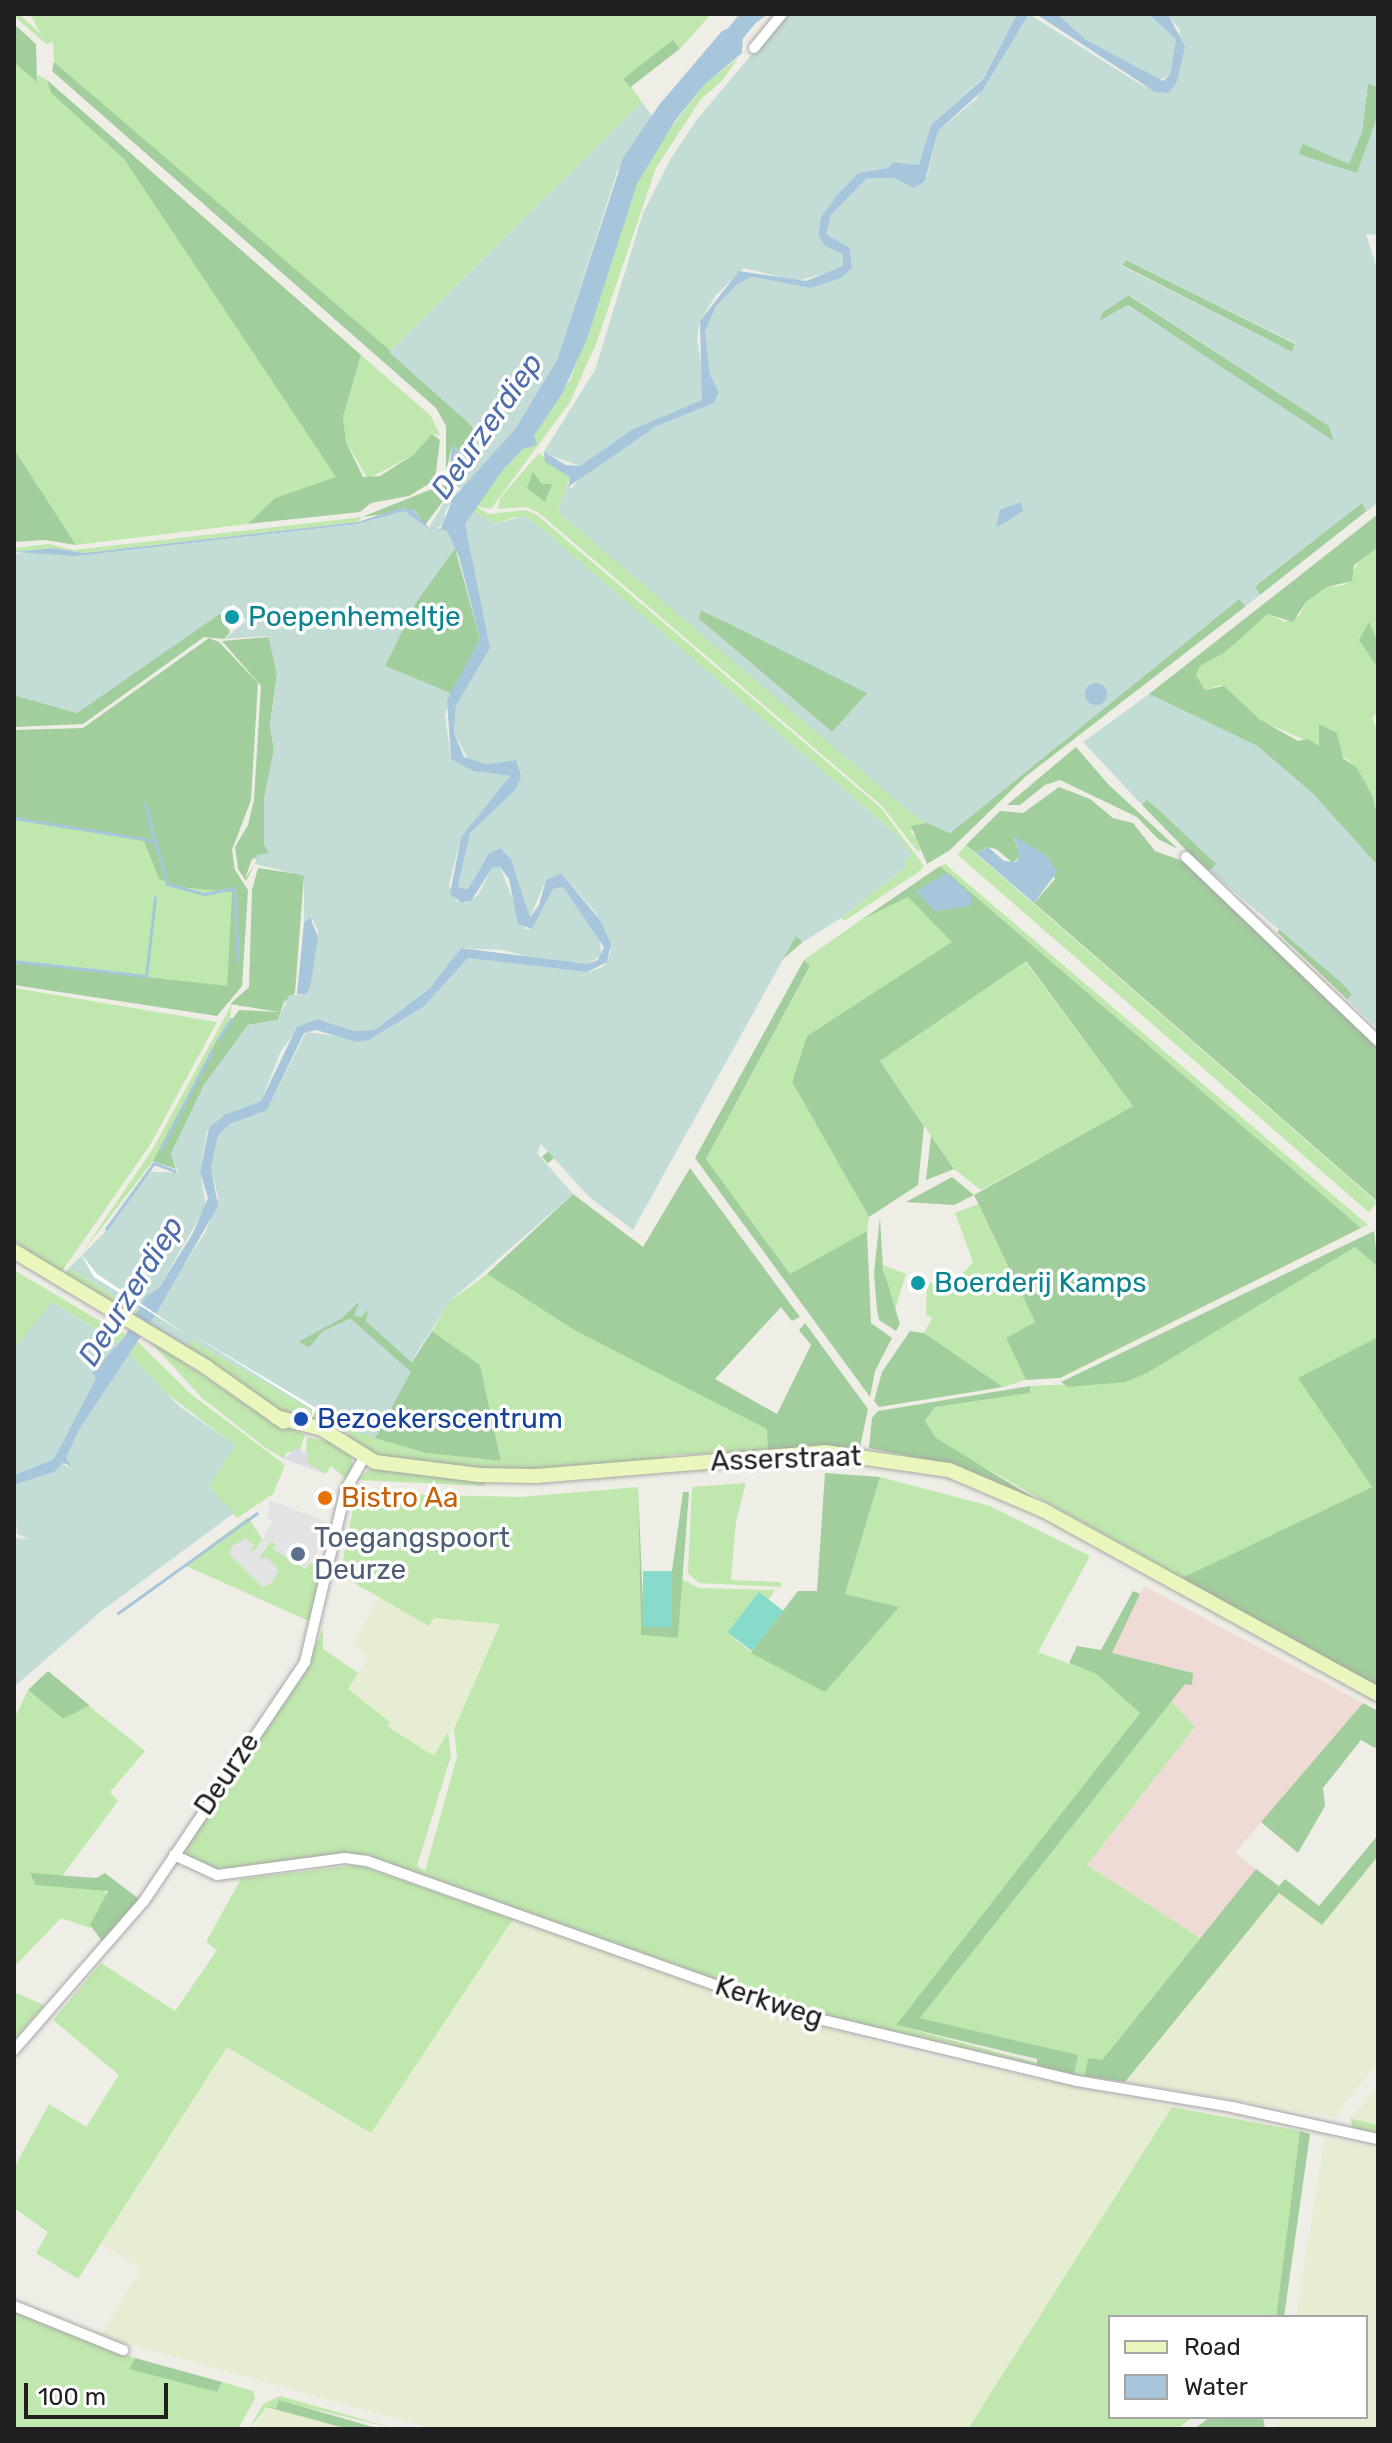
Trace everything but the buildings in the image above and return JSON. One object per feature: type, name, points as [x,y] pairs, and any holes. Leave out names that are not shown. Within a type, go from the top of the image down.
[{"type":"main road","name":"Asserstraat","points":[[14,1251],[154,1336],[276,1417],[306,1433],[338,1439],[364,1458],[479,1475],[536,1476],[825,1452],[949,1470],[1043,1510],[1378,1694]]},
{"type":"street","points":[[754,48],[782,14]]},
{"type":"street","points":[[1186,857],[1378,1041]]},
{"type":"street","name":"Deurze","points":[[14,2050],[144,1901],[305,1662],[346,1489],[364,1458]]},
{"type":"street","name":"Kerkweg","points":[[174,1855],[217,1875],[345,1858],[367,1861],[794,2013],[1077,2081],[1232,2107],[1378,2139]]},
{"type":"street","points":[[14,2306],[123,2350]]},
{"type":"shaded area","points":[[786,14],[1017,14],[983,78],[931,125],[919,165],[893,162],[888,168],[858,173],[821,217],[818,235],[825,246],[843,254],[846,261],[841,269],[797,281],[744,268],[716,295],[700,321],[697,338],[705,390],[701,401],[631,430],[580,466],[543,453],[595,370],[643,213],[671,158],[698,118]]},
{"type":"shaded area","points":[[1029,14],[1143,86],[1170,93],[1180,30],[1167,14],[1378,14],[1378,87],[1368,84],[1362,132],[1349,164],[1303,144],[1298,154],[1357,173],[1378,114],[1378,235],[1366,234],[1378,272],[1378,502],[1366,511],[1362,503],[1255,586],[1260,595],[1246,606],[1239,599],[950,833],[917,818],[558,512],[567,486],[572,488],[587,469],[655,427],[714,403],[719,394],[710,374],[705,332],[716,306],[736,284],[753,277],[811,288],[841,278],[852,268],[850,248],[826,234],[831,215],[867,178],[894,178],[914,188],[927,177],[938,131],[976,99]],"holes":[[[1126,260],[1295,343],[1292,352],[1122,266]],[[1129,295],[1329,426],[1334,441],[1127,305],[1099,321],[1103,312]],[[700,610],[867,693],[832,732],[699,619]]]},
{"type":"shaded area","points":[[1057,14],[1148,14],[1160,20],[1176,39],[1170,75],[1159,80],[1134,69],[1071,31]]},
{"type":"shaded area","points":[[642,102],[652,116],[617,172],[557,360],[515,429],[461,489],[447,480],[478,458],[474,428],[389,352]]},
{"type":"shaded area","points":[[453,488],[458,491],[445,512],[446,525],[432,529],[447,531],[455,548],[416,602],[385,666],[452,694],[445,714],[451,759],[479,772],[510,776],[461,837],[449,885],[457,901],[467,903],[478,895],[492,868],[500,867],[525,929],[532,929],[553,889],[563,887],[600,937],[601,956],[587,964],[548,962],[503,950],[461,948],[430,988],[375,1030],[355,1031],[322,1020],[300,1026],[281,1051],[261,1101],[221,1117],[207,1131],[200,1172],[206,1206],[159,1288],[139,1311],[69,1268],[106,1231],[150,1172],[178,1172],[171,1154],[204,1085],[248,1025],[278,1020],[289,995],[307,994],[311,984],[318,932],[313,920],[304,923],[304,876],[255,864],[257,855],[269,853],[264,844],[264,800],[274,750],[270,725],[277,674],[268,636],[224,639],[246,621],[234,604],[77,713],[14,695],[14,554],[52,550],[77,556],[358,524],[404,511],[428,529]]},
{"type":"shaded area","points":[[473,511],[495,524],[523,516],[535,523],[898,836],[912,855],[904,861],[905,868],[841,918],[803,942],[796,936],[633,1230],[589,1197],[541,1144],[537,1153],[573,1194],[449,1302],[411,1362],[366,1321],[369,1309],[361,1317],[354,1316],[360,1299],[342,1318],[298,1342],[309,1348],[322,1332],[351,1319],[411,1372],[375,1438],[349,1429],[346,1434],[338,1431],[338,1425],[191,1340],[187,1348],[147,1323],[206,1231],[218,1198],[211,1167],[218,1136],[230,1124],[267,1110],[306,1032],[369,1040],[420,1009],[468,958],[589,972],[604,966],[611,952],[596,913],[561,873],[546,880],[530,917],[511,859],[499,848],[488,854],[468,889],[458,887],[470,833],[515,789],[515,760],[486,764],[468,759],[454,733],[456,706],[490,648],[464,539],[465,524]]},
{"type":"shaded area","points":[[1149,694],[1257,746],[1312,793],[1378,866],[1378,1029],[1348,1000],[1352,994],[1343,984],[1210,871],[1216,864],[1147,799],[1142,805],[1083,742]]},
{"type":"shaded area","points":[[52,1302],[118,1343],[93,1374],[96,1378],[54,1459],[14,1475],[14,1349]]},
{"type":"shaded area","points":[[128,1353],[179,1406],[235,1445],[209,1487],[234,1513],[99,1613],[14,1687],[14,1544],[16,1538],[29,1539],[17,1534],[14,1485],[54,1472],[62,1463],[69,1468],[66,1458],[80,1428]]},
{"type":"shaded area","points":[[296,1448],[309,1455],[306,1463],[326,1474],[284,1459]]},
{"type":"shaded area","name":"Toegangspoort Deurze","points":[[270,1500],[332,1524],[325,1549],[319,1548],[307,1569],[273,1549],[276,1542],[268,1543],[259,1560],[266,1557],[279,1570],[271,1584],[262,1587],[229,1554],[232,1546],[246,1538],[254,1545],[249,1551],[256,1550],[273,1521],[267,1518]]},
{"type":"shaded area","points":[[643,1571],[672,1571],[672,1627],[643,1627]]},
{"type":"shaded area","points":[[1144,1586],[1363,1703],[1235,1853],[1256,1869],[1200,1938],[1087,1865],[1195,1727],[1171,1701],[1193,1673],[1111,1653]]},
{"type":"shaded area","points":[[759,1592],[783,1611],[752,1651],[728,1632]]},
{"type":"green space","points":[[19,14],[41,34],[30,14],[711,14],[680,49],[673,40],[630,85],[642,102],[389,352],[54,62],[53,42],[46,44],[14,16]]},
{"type":"green space","points":[[14,24],[36,44],[37,82],[14,62]]},
{"type":"green space","points":[[673,40],[680,49],[630,87],[623,79]]},
{"type":"green space","points":[[738,58],[721,82],[701,99],[656,168],[596,344],[570,402],[491,509],[481,507],[477,504],[503,470],[523,449],[536,445],[534,436],[571,378],[637,184],[658,145],[704,85]]},
{"type":"green space","points":[[14,62],[37,81],[38,75],[47,80],[51,93],[124,159],[337,478],[275,498],[248,524],[76,545],[14,449]]},
{"type":"green space","points":[[54,62],[464,414],[478,436],[478,458],[464,469],[469,457],[452,446],[446,472],[446,426],[436,408],[52,71]]},
{"type":"green space","points":[[47,80],[361,355],[343,417],[346,442],[363,477],[380,476],[413,455],[432,434],[440,440],[435,480],[409,496],[371,503],[360,512],[248,524],[275,498],[336,477],[124,159],[51,93]]},
{"type":"green space","points":[[1368,83],[1378,87],[1377,124],[1357,173],[1298,155],[1302,144],[1362,132]]},
{"type":"green space","points":[[1126,260],[1295,344],[1292,352],[1122,265]]},
{"type":"green space","points":[[1128,295],[1329,426],[1335,443],[1128,305],[1098,323],[1103,312]]},
{"type":"green space","points":[[361,355],[431,416],[440,435],[432,434],[413,455],[368,479],[346,442],[343,417]]},
{"type":"green space","points":[[14,449],[76,545],[45,540],[14,542]]},
{"type":"green space","points":[[539,453],[570,477],[558,512],[928,823],[910,831],[924,847],[918,852],[882,806],[539,513],[526,507],[498,509],[500,498]]},
{"type":"green space","points":[[533,472],[542,484],[552,484],[545,502],[527,488]]},
{"type":"green space","points":[[442,485],[453,488],[425,525],[414,510],[362,517]]},
{"type":"green space","points":[[1363,502],[1378,502],[1260,595],[1254,587]]},
{"type":"green space","points":[[476,506],[488,514],[526,510],[537,515],[881,808],[924,866],[920,871],[844,921],[841,918],[905,868],[898,836],[529,519],[515,517],[495,524],[473,511]]},
{"type":"green space","points":[[1378,514],[1378,547],[1354,565],[1352,581],[1327,587],[1306,602],[1293,622],[1268,614],[1224,653],[1200,666],[1196,675],[1205,690],[1224,686],[1259,719],[1298,741],[1308,739],[1319,746],[1319,724],[1337,733],[1343,758],[1357,768],[1372,795],[1378,817],[1378,866],[1312,793],[1257,746],[1149,694]]},
{"type":"green space","points":[[362,517],[358,522],[84,553],[53,548],[14,552],[14,548],[49,544],[74,550]]},
{"type":"green space","points":[[1378,547],[1378,711],[1372,718],[1378,732],[1378,817],[1372,795],[1348,759],[1259,720],[1221,685],[1205,690],[1196,675],[1200,666],[1224,653],[1268,614],[1285,622],[1300,615],[1306,602],[1327,587],[1345,585],[1360,559]]},
{"type":"green space","points":[[455,548],[480,639],[452,694],[385,666],[416,602]]},
{"type":"green space","points":[[1239,599],[1246,606],[1025,777],[950,850],[927,864],[911,826],[928,823],[950,833]]},
{"type":"green space","points":[[232,608],[239,611],[242,618],[239,625],[232,628],[225,625],[222,618],[225,611]]},
{"type":"green space","points":[[700,610],[868,693],[833,733],[699,619]]},
{"type":"green space","points":[[220,612],[230,632],[224,639],[204,637],[83,724],[14,727],[14,695],[77,713]]},
{"type":"green space","points":[[1369,622],[1378,643],[1378,668],[1359,640]]},
{"type":"green space","points":[[269,637],[277,674],[270,725],[274,750],[264,800],[264,844],[270,854],[252,859],[245,879],[255,864],[246,881],[238,869],[235,847],[248,825],[254,800],[261,686],[222,641]]},
{"type":"green space","points":[[209,638],[219,642],[258,683],[251,800],[232,850],[235,870],[248,890],[242,986],[217,1016],[14,985],[14,962],[227,986],[232,892],[179,887],[159,879],[143,839],[14,817],[14,730],[83,728]]},
{"type":"green space","points":[[1076,747],[1108,784],[1178,849],[1158,839],[1137,817],[1060,780],[1045,785],[1020,805],[1007,805]]},
{"type":"green space","points":[[1059,787],[1090,799],[1113,818],[1133,823],[1155,851],[1188,863],[1378,1047],[1378,1202],[1034,903],[1055,879],[1048,857],[1014,837],[1020,856],[1013,863],[996,849],[987,847],[976,853],[966,845],[1000,811],[1023,813]]},
{"type":"green space","points":[[1146,799],[1217,864],[1210,871],[1142,805]]},
{"type":"green space","points":[[14,817],[143,839],[159,879],[232,892],[227,987],[14,960]]},
{"type":"green space","points":[[966,845],[1377,1203],[1369,1212],[957,855]]},
{"type":"green space","points":[[946,864],[1368,1225],[1361,1228],[940,866]]},
{"type":"green space","points":[[940,866],[1361,1228],[1060,1378],[1026,1380],[1006,1338],[1035,1322],[974,1195],[1133,1106],[1026,961],[880,1061],[924,1126],[918,1185],[869,1217],[792,1082],[807,1036],[952,942],[908,897],[861,920]]},
{"type":"green space","points":[[258,868],[304,875],[295,993],[284,1002],[278,1020],[248,1025],[204,1085],[171,1154],[176,1169],[153,1161],[217,1040],[239,1010],[279,1012],[230,1004],[249,987],[252,890]]},
{"type":"green space","points":[[908,897],[953,942],[807,1036],[792,1082],[869,1217],[867,1231],[790,1274],[706,1159],[810,967],[804,960],[861,920]]},
{"type":"green space","points":[[1282,927],[1343,984],[1352,994],[1348,1000],[1277,932]]},
{"type":"green space","points":[[797,935],[803,942],[548,1164],[542,1157]]},
{"type":"green space","points":[[804,960],[810,966],[706,1159],[790,1274],[867,1231],[871,1323],[892,1338],[875,1371],[870,1397],[695,1158]]},
{"type":"green space","points":[[1025,961],[1133,1106],[981,1190],[954,1169],[880,1061]]},
{"type":"green space","points":[[14,988],[217,1022],[150,1145],[60,1274],[14,1241]]},
{"type":"green space","points":[[232,1004],[230,1018],[154,1160],[81,1254],[152,1150]]},
{"type":"green space","points":[[931,1136],[954,1169],[926,1180]]},
{"type":"green space","points":[[690,1168],[800,1317],[792,1321],[781,1307],[715,1379],[777,1414],[811,1345],[799,1330],[805,1323],[868,1409],[860,1447],[768,1451],[767,1429],[576,1331],[487,1274],[573,1194],[643,1247]]},
{"type":"green space","points":[[952,1177],[974,1195],[954,1205],[906,1202]]},
{"type":"green space","points":[[978,1204],[1035,1322],[1006,1338],[1026,1380],[1003,1387],[924,1333],[932,1318],[926,1315],[927,1281],[948,1290],[973,1262],[955,1213]]},
{"type":"green space","points":[[880,1217],[883,1269],[900,1324],[896,1331],[879,1320],[877,1310],[874,1273]]},
{"type":"green space","points":[[1374,1231],[1378,1267],[1355,1247],[1147,1373],[1125,1382],[1068,1387],[1061,1382]]},
{"type":"green space","points":[[1355,1247],[1378,1267],[1378,1337],[1299,1378],[1372,1487],[1182,1578],[959,1453],[936,1438],[925,1421],[935,1407],[1029,1393],[1030,1386],[1125,1382]]},
{"type":"green space","points":[[883,1265],[906,1274],[895,1309],[888,1293]]},
{"type":"green space","points":[[69,1268],[139,1311],[137,1317],[63,1276]]},
{"type":"green space","points":[[14,1270],[126,1334],[118,1343],[59,1306],[14,1349]]},
{"type":"green space","points":[[487,1274],[576,1331],[768,1429],[768,1451],[667,1455],[666,1462],[519,1472],[375,1457],[347,1438],[349,1428],[426,1453],[501,1461],[480,1365],[432,1331],[449,1302]]},
{"type":"green space","points":[[363,1297],[363,1315],[369,1308],[366,1321],[412,1362],[432,1331],[480,1365],[501,1461],[426,1453],[375,1438],[392,1410],[350,1319],[322,1332],[309,1348],[297,1341],[342,1318]]},
{"type":"green space","points":[[910,1331],[924,1333],[1003,1387],[879,1407],[874,1401],[882,1372]]},
{"type":"green space","points":[[146,1337],[263,1416],[305,1435],[300,1450],[286,1453],[284,1459],[266,1448],[202,1398]]},
{"type":"green space","points":[[1378,1337],[1378,1687],[1182,1578],[1372,1487],[1298,1378]]},
{"type":"green space","points":[[191,1340],[339,1425],[338,1431],[280,1414],[187,1349]]},
{"type":"green space","points":[[137,1341],[191,1394],[285,1465],[273,1494],[237,1518],[209,1487],[234,1445],[143,1375],[128,1353]]},
{"type":"green space","points":[[1030,1386],[1030,1393],[935,1407],[925,1421],[936,1438],[1047,1506],[962,1467],[869,1448],[872,1418],[878,1411]]},
{"type":"green space","points":[[307,1437],[331,1442],[351,1455],[353,1466],[346,1479],[331,1466],[326,1474],[305,1462]]},
{"type":"green space","points":[[374,1466],[486,1480],[485,1486],[357,1480]]},
{"type":"green space","points":[[825,1473],[880,1477],[845,1594],[899,1607],[825,1692],[751,1653],[798,1591],[817,1591]]},
{"type":"green space","points":[[880,1477],[990,1506],[1090,1556],[1038,1652],[1096,1674],[1140,1713],[896,2025],[1074,2073],[1077,2055],[920,2018],[1171,1701],[1195,1727],[1087,1865],[1200,1938],[1101,2061],[1088,2058],[1085,2080],[798,2010],[366,1858],[220,1873],[187,1859],[185,1845],[308,1664],[323,1629],[323,1649],[358,1673],[348,1689],[390,1722],[387,1726],[434,1756],[448,1732],[451,1756],[417,1866],[425,1871],[457,1757],[454,1729],[500,1624],[434,1618],[429,1626],[340,1575],[356,1493],[520,1497],[638,1487],[641,1635],[678,1638],[682,1579],[699,1588],[775,1590],[768,1600],[759,1593],[728,1633],[752,1653],[898,1607],[845,1594]]},
{"type":"green space","points":[[746,1483],[736,1521],[731,1580],[781,1582],[781,1587],[699,1583],[688,1573],[692,1487]]},
{"type":"green space","points":[[638,1487],[644,1627],[672,1627],[672,1571],[683,1492],[689,1492],[678,1638],[641,1635]]},
{"type":"green space","points":[[248,1517],[262,1539],[254,1552],[249,1550],[245,1538],[235,1549],[263,1586],[270,1584],[259,1558],[270,1542],[276,1543],[273,1549],[306,1569],[311,1562],[323,1570],[311,1622],[184,1565]]},
{"type":"green space","points":[[1133,1591],[1140,1594],[1112,1653],[1193,1673],[1192,1685],[1185,1684],[920,2018],[1078,2055],[1074,2074],[1037,2065],[1037,2059],[896,2025],[1140,1713],[1096,1674],[1069,1663],[1077,1646],[1101,1650]]},
{"type":"green space","points":[[379,1597],[429,1626],[434,1618],[500,1624],[454,1729],[435,1756],[387,1726],[389,1723],[348,1689],[369,1656],[353,1645]]},
{"type":"green space","points":[[48,1671],[89,1706],[63,1719],[28,1690]]},
{"type":"green space","points":[[28,1690],[63,1719],[89,1706],[145,1751],[110,1792],[118,1801],[62,1876],[30,1874],[35,1885],[104,1889],[108,1899],[90,1928],[61,1918],[14,1967],[14,1719]]},
{"type":"green space","points":[[1363,1703],[1378,1711],[1378,1745],[1375,1748],[1361,1740],[1323,1788],[1325,1806],[1298,1853],[1261,1822]]},
{"type":"green space","points":[[1378,1835],[1378,1856],[1322,1925],[1279,1893],[1125,2082],[1085,2076],[1088,2058],[1102,2060],[1256,1869],[1279,1886],[1285,1879],[1319,1906]]},
{"type":"green space","points":[[1378,1856],[1378,2062],[1334,2117],[1125,2082],[1279,1892],[1322,1925]]},
{"type":"green space","points":[[358,1865],[513,1919],[371,2133],[227,2047],[78,2279],[36,2253],[48,2232],[14,2208],[14,2168],[49,2104],[86,2127],[119,2075],[53,2020],[101,1963],[175,2011],[217,1950],[206,1942],[241,1879]]},
{"type":"green space","points":[[30,1873],[96,1878],[105,1873],[139,1899],[102,1941],[90,1925],[108,1891],[35,1885]]},
{"type":"green space","points":[[513,1919],[795,2020],[935,2058],[1172,2107],[968,2429],[433,2429],[100,2336],[141,2269],[101,2244],[227,2047],[371,2133]]},
{"type":"green space","points":[[14,1992],[44,2005],[15,2039],[14,2038]]},
{"type":"green space","points":[[1378,2085],[1378,2125],[1352,2118]]},
{"type":"green space","points":[[1172,2107],[1300,2131],[1276,2315],[1108,2315],[1108,2419],[1190,2419],[1177,2429],[968,2429]]},
{"type":"green space","points":[[1350,2118],[1378,2125],[1378,2135],[1353,2129]]},
{"type":"green space","points":[[1300,2131],[1310,2134],[1284,2315],[1276,2315]]},
{"type":"green space","points":[[1325,2137],[1378,2149],[1378,2429],[1278,2429],[1280,2419],[1368,2419],[1368,2315],[1296,2315]]},
{"type":"green space","points":[[14,2311],[135,2358],[130,2368],[217,2392],[222,2382],[253,2391],[255,2399],[238,2429],[14,2429]]},
{"type":"green space","points":[[135,2358],[222,2382],[217,2392],[129,2369]]},
{"type":"green space","points":[[280,2396],[397,2429],[279,2401],[277,2408],[266,2408],[249,2429],[263,2404]]},
{"type":"green space","points":[[279,2400],[380,2429],[348,2429],[267,2407],[276,2408]]},
{"type":"green space","points":[[267,2407],[300,2414],[348,2429],[254,2429]]},
{"type":"green space","points":[[1207,2419],[1263,2419],[1265,2429],[1194,2429]]},
{"type":"water","points":[[738,14],[768,14],[748,29]]},
{"type":"water","points":[[1017,14],[1029,14],[982,91],[938,131],[925,181],[914,188],[894,178],[867,178],[831,215],[826,234],[850,248],[852,268],[841,278],[811,288],[752,277],[737,284],[716,306],[705,332],[710,374],[719,393],[714,403],[655,427],[568,487],[570,477],[545,462],[544,452],[566,465],[580,466],[631,430],[702,400],[700,321],[739,271],[806,281],[843,266],[843,254],[825,246],[818,235],[821,217],[858,173],[888,168],[893,162],[919,165],[931,125],[983,79]]},
{"type":"water","points":[[1036,14],[1057,14],[1086,40],[1163,81],[1170,75],[1176,39],[1148,14],[1168,14],[1185,47],[1177,81],[1169,93],[1155,92]]},
{"type":"water","points":[[734,26],[743,34],[742,53],[704,85],[675,121],[637,184],[587,339],[562,394],[534,436],[537,445],[523,449],[503,470],[465,524],[490,648],[456,706],[454,733],[464,757],[486,764],[516,760],[521,776],[516,789],[470,833],[458,887],[468,889],[489,853],[500,848],[511,859],[530,917],[539,905],[546,880],[561,873],[600,920],[611,944],[607,962],[587,972],[468,958],[423,1007],[369,1040],[357,1042],[316,1030],[304,1033],[267,1110],[230,1124],[218,1136],[211,1167],[218,1206],[157,1312],[80,1428],[66,1458],[71,1466],[63,1463],[54,1472],[14,1485],[14,1475],[54,1459],[96,1378],[92,1373],[125,1336],[145,1297],[159,1288],[193,1233],[208,1198],[200,1172],[209,1128],[224,1115],[261,1101],[297,1027],[317,1019],[355,1031],[375,1030],[430,988],[461,948],[587,964],[598,960],[604,947],[563,887],[553,889],[532,929],[518,924],[509,879],[500,867],[492,868],[471,901],[462,903],[450,894],[461,837],[510,776],[473,771],[451,759],[447,700],[480,639],[459,557],[447,531],[427,528],[404,511],[358,524],[77,556],[14,552],[53,548],[84,553],[358,522],[400,508],[412,509],[429,528],[441,529],[453,498],[515,429],[557,360],[623,158],[659,105],[722,31]]},
{"type":"water","points":[[452,446],[469,459],[452,476],[449,470]]},
{"type":"water","points":[[1021,502],[1023,511],[996,528],[1000,510]]},
{"type":"water","points":[[1092,683],[1100,683],[1107,694],[1100,705],[1092,705],[1085,698],[1085,690]]},
{"type":"water","points":[[1014,836],[1048,857],[1057,872],[1034,903],[976,853],[988,847],[1004,861],[1016,862],[1020,856]]},
{"type":"water","points":[[947,873],[971,895],[971,906],[935,911],[916,891]]},
{"type":"water","points":[[310,917],[318,937],[311,984],[307,994],[297,994],[304,923]]},
{"type":"pier","points":[[81,1254],[97,1274],[184,1333],[94,1277]]},
{"type":"pier","points":[[193,1335],[316,1408],[312,1419],[312,1409]]},
{"type":"waterway","name":"Deurzerdiep","points":[[723,49],[751,14]]},
{"type":"waterway","points":[[145,804],[155,841]]},
{"type":"waterway","points":[[14,818],[155,841],[167,884],[205,894],[234,888],[238,961]]},
{"type":"waterway","points":[[14,961],[146,976],[155,898]]},
{"type":"waterway","points":[[218,1039],[231,1019]]},
{"type":"waterway","points":[[161,1149],[212,1050]]},
{"type":"waterway","points":[[106,1229],[154,1163],[175,1171]]},
{"type":"waterway","points":[[118,1613],[257,1513]]},
{"type":"place","name":"Poepenhemeltje","points":[[232,617]]},
{"type":"place","name":"Boerderij Kamps","points":[[918,1283]]},
{"type":"place","name":"Bezoekerscentrum","points":[[301,1419]]},
{"type":"place","name":"Bistro Aa","points":[[325,1498]]},
{"type":"place","name":"Toegangspoort Deurze","points":[[298,1554]]}]
